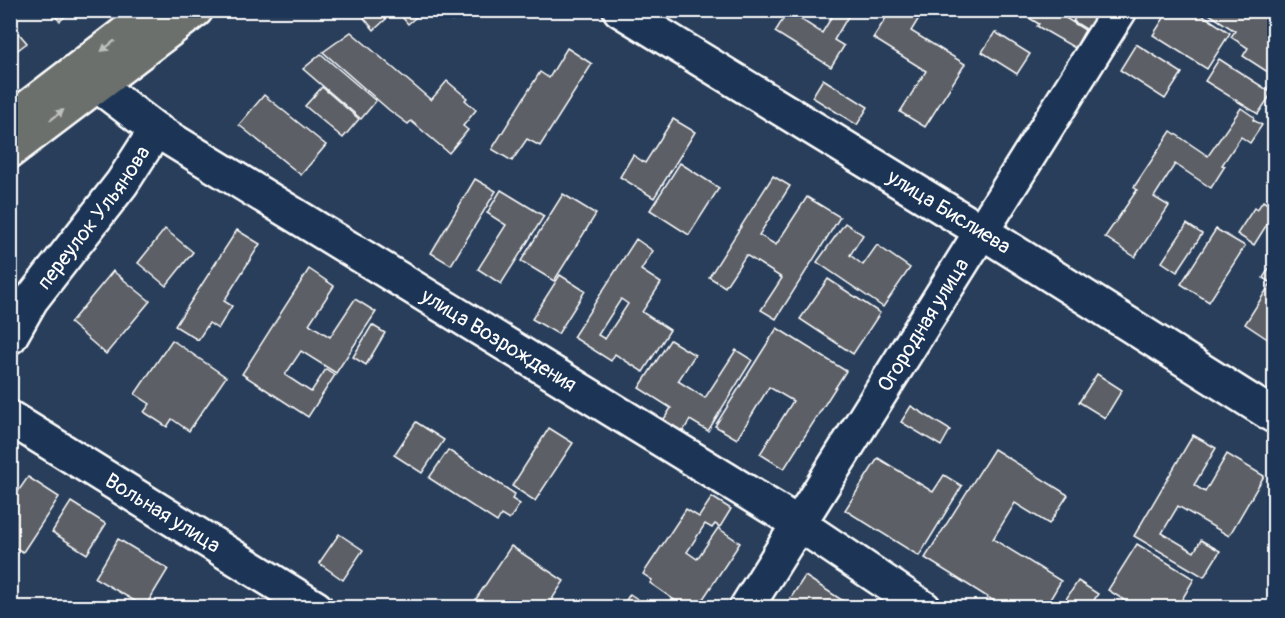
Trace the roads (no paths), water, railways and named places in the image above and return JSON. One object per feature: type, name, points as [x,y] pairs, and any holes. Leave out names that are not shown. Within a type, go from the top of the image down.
[{"type":"main road","points":[[10,151],[155,10]]},
{"type":"main road","points":[[10,121],[86,78],[196,10]]},
{"type":"street","name":"улица Бислиева","points":[[620,10],[981,231],[1275,416]]},
{"type":"street","name":"Огородная улица","points":[[746,608],[1120,10]]},
{"type":"street","name":"улица Возрождения","points":[[86,78],[156,130],[799,524],[924,608]]},
{"type":"street","name":"переулок Ульянова","points":[[10,336],[30,300],[122,183],[156,130]]},
{"type":"street","name":"Вольная улица","points":[[10,418],[316,608]]}]
